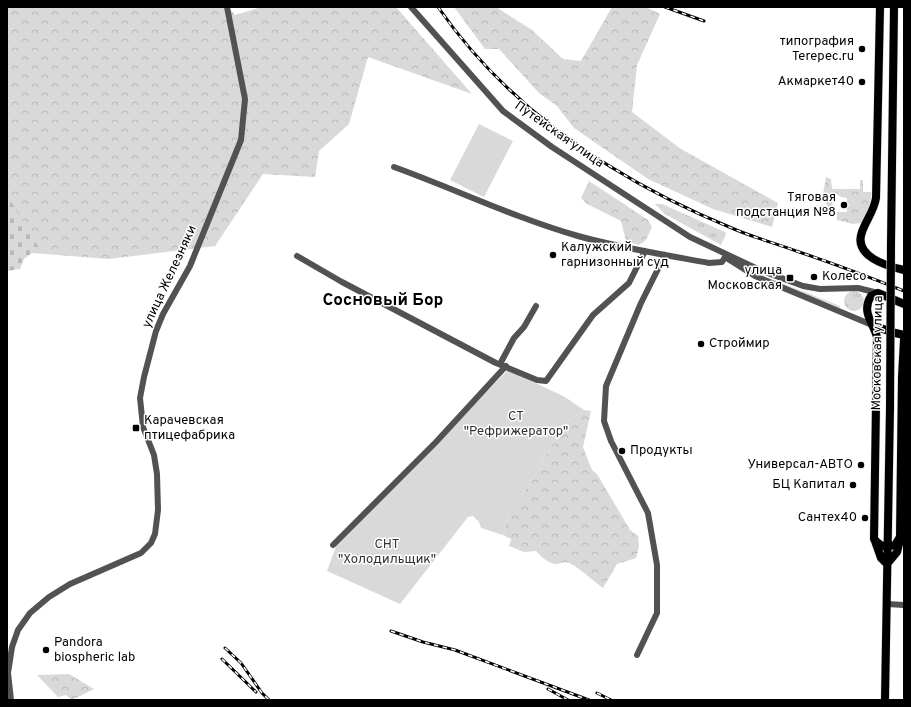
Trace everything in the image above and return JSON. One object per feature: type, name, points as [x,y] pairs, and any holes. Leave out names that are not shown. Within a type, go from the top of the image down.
[{"type":"main road","points":[[880,7],[876,198],[872,213],[862,232],[861,243],[862,249],[871,257],[904,270]]},
{"type":"main road","name":"Московская улица","points":[[885,700],[890,408],[894,7]]},
{"type":"main road","points":[[878,293],[871,296],[866,306],[868,318],[877,337],[874,539],[881,558],[887,564],[897,552],[900,537],[903,495],[902,377],[904,340]]},
{"type":"main road","name":"Путейская улица","points":[[878,293],[904,304]]},
{"type":"main road","name":"Путейская улица","points":[[872,325],[890,332],[904,335]]},
{"type":"main road","points":[[874,539],[879,545],[887,548],[895,545],[900,537]]},
{"type":"street","name":"улица Железняки","points":[[11,700],[8,680],[12,647],[18,630],[30,613],[49,597],[70,584],[141,552],[151,543],[155,534],[158,510],[157,474],[154,455],[143,427],[140,398],[156,331],[163,314],[190,266],[241,140],[245,99],[227,7]]},
{"type":"street","name":"Путейская улица","points":[[411,7],[503,111],[622,194],[690,237],[719,252],[760,270],[803,286],[820,289],[858,288],[878,293]]},
{"type":"street","points":[[394,167],[445,185],[495,207],[578,236],[709,263],[722,262],[725,257]]},
{"type":"street","points":[[297,256],[342,282],[503,365],[537,380],[546,381],[593,316],[629,283],[645,251]]},
{"type":"street","name":"Путейская улица","points":[[719,252],[754,276],[872,325]]},
{"type":"street","points":[[637,655],[657,613],[658,600],[656,557],[648,513],[611,441],[604,421],[609,377],[641,303],[665,255]]},
{"type":"street","points":[[333,545],[436,442],[503,365],[514,338],[524,327],[536,306]]},
{"type":"street","points":[[887,604],[904,605]]},
{"type":"green space","points":[[7,7],[228,7],[235,15],[262,7],[396,7],[472,94],[368,57],[349,124],[319,151],[315,177],[263,174],[215,246],[109,259],[7,251]]},
{"type":"green space","points":[[454,7],[496,7],[532,30],[563,59],[581,61],[612,7],[646,7],[660,14],[637,65],[632,112],[681,149],[778,203],[772,227],[713,209],[648,179],[574,128],[557,106],[539,93],[499,49],[485,49]]},
{"type":"green space","points":[[479,124],[513,141],[484,197],[450,180]]},
{"type":"green space","points":[[826,177],[831,179],[832,189],[860,189],[860,180],[863,180],[863,192],[871,192],[871,200],[861,223],[853,224],[837,220],[837,212],[847,212],[847,198],[841,197],[836,193],[831,193],[834,215],[832,216],[826,213],[827,204],[822,200]]},
{"type":"green space","points":[[589,181],[648,220],[652,227],[646,240],[639,245],[626,241],[621,221],[587,204],[581,198]]},
{"type":"green space","points":[[7,195],[39,248],[24,259],[20,269],[7,271]]},
{"type":"green space","points":[[655,204],[662,204],[725,232],[726,234],[721,245],[665,214]]},
{"type":"green space","points":[[759,274],[840,306],[840,308],[762,277]]},
{"type":"green space","points":[[854,291],[861,294],[864,301],[861,308],[854,311],[847,308],[844,301],[847,294]]},
{"type":"green space","name":"СНТ \"Холодильщик\"","points":[[508,370],[565,397],[584,410],[561,427],[550,450],[540,459],[544,462],[508,515],[503,535],[481,528],[479,522],[473,516],[468,517],[400,604],[327,571],[338,541]]},
{"type":"green space","points":[[584,410],[591,411],[583,447],[592,470],[597,474],[630,530],[638,536],[639,547],[636,558],[617,564],[603,588],[570,563],[566,562],[554,564],[545,560],[536,551],[524,552],[509,546],[511,539],[503,535],[508,515],[544,462],[540,459],[550,450],[561,427]]},
{"type":"green space","points":[[69,674],[94,689],[72,700],[66,695],[58,697],[37,675]]},
{"type":"railway","points":[[438,7],[467,44],[498,79],[533,111],[609,166],[649,189],[734,229],[839,266],[904,291]]},
{"type":"railway","points":[[665,7],[704,21]]},
{"type":"railway","points":[[391,631],[423,642],[455,650],[589,700]]},
{"type":"railway","points":[[225,648],[241,663],[262,693],[269,700]]},
{"type":"railway","points":[[222,659],[256,692]]},
{"type":"railway","points":[[548,689],[568,700]]},
{"type":"railway","points":[[597,693],[611,700]]},
{"type":"place","name":"типография Terepec.ru","points":[[862,49]]},
{"type":"place","name":"Акмаркет40","points":[[862,82]]},
{"type":"place","name":"Тяговая подстанция №8","points":[[844,205]]},
{"type":"place","name":"Калужский гарнизонный суд","points":[[553,255]]},
{"type":"place","name":"Колесо","points":[[814,277]]},
{"type":"place","name":"улица Московская","points":[[790,278]]},
{"type":"place","name":"Строймир","points":[[701,344]]},
{"type":"place","name":"Карачевская птицефабрика","points":[[136,428]]},
{"type":"place","name":"Продукты","points":[[622,451]]},
{"type":"place","name":"Универсал-АВТО","points":[[861,465]]},
{"type":"place","name":"БЦ Капитал","points":[[853,485]]},
{"type":"place","name":"Сантех40","points":[[865,518]]},
{"type":"place","name":"Pandora biospheric lab","points":[[46,650]]},
{"type":"district","name":"Сосновый Бор","points":[[383,301]]},
{"type":"park label","name":"СТ \"Рефрижератор\"","points":[[516,424]]}]
